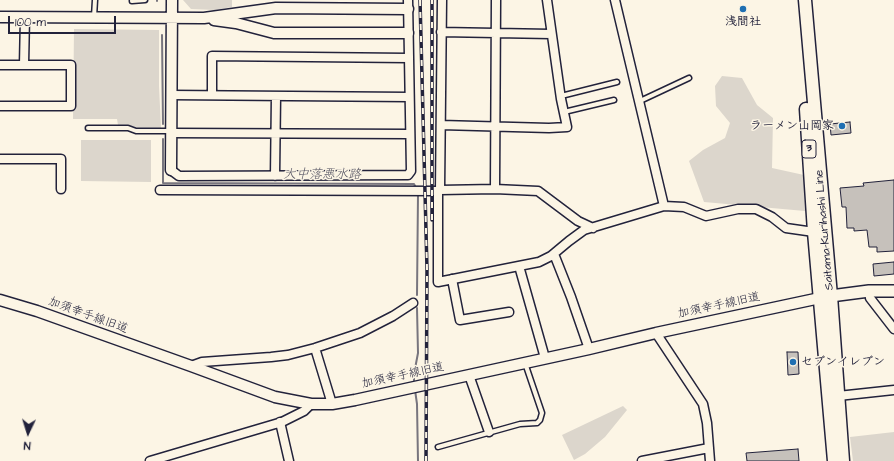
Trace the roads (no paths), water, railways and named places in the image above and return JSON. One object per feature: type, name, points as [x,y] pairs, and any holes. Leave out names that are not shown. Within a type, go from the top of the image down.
[{"type":"main road","name":"Saitama-Kurihashi Line","points":[[798,0],[814,232],[825,297],[838,396],[842,461]]},
{"type":"main road","name":"Saitama-Kurihashi Line","points":[[805,0],[825,297],[834,461]]},
{"type":"main road","points":[[825,297],[894,291]]},
{"type":"street","points":[[0,17],[172,19],[204,18],[276,8],[408,4],[411,171],[408,174],[179,176],[171,170],[171,95],[172,19],[172,0]]},
{"type":"street","points":[[442,0],[438,282],[539,262],[554,254],[584,230],[664,206],[684,207],[706,216],[738,209],[756,209],[772,217],[786,228],[814,232]]},
{"type":"street","points":[[495,189],[496,0]]},
{"type":"street","points":[[441,125],[568,127],[561,96],[547,0]]},
{"type":"street","points":[[615,0],[664,206]]},
{"type":"street","points":[[24,65],[25,17]]},
{"type":"street","points":[[204,18],[236,23],[274,33],[408,33]]},
{"type":"street","points":[[441,32],[551,34]]},
{"type":"street","points":[[212,94],[212,56],[408,58]]},
{"type":"street","points":[[0,65],[72,65],[71,106],[0,106]]},
{"type":"street","points":[[171,95],[212,94],[409,97]]},
{"type":"street","points":[[275,176],[276,96]]},
{"type":"street","points":[[171,132],[410,134]]},
{"type":"street","points":[[0,159],[61,159],[61,189]]},
{"type":"street","points":[[160,190],[495,189],[538,191],[578,221],[593,228]]},
{"type":"street","points":[[554,254],[589,349]]},
{"type":"street","points":[[518,266],[545,358]]},
{"type":"street","points":[[452,279],[460,320],[508,312]]},
{"type":"street","points":[[869,292],[870,298],[894,329]]},
{"type":"street","name":"加須幸手線旧道","points":[[0,300],[191,366],[275,397],[311,404],[332,404],[825,297]]},
{"type":"street","points":[[191,366],[202,362],[288,355],[315,348],[360,333],[393,316],[412,303]]},
{"type":"street","points":[[656,333],[702,404],[707,424],[710,461]]},
{"type":"street","points":[[315,348],[332,404]]},
{"type":"street","points":[[470,375],[490,432]]},
{"type":"street","points":[[838,396],[894,390]]},
{"type":"street","points":[[150,461],[280,422],[304,411],[311,404]]},
{"type":"street","points":[[280,422],[289,461]]},
{"type":"street","points":[[642,461],[709,448]]},
{"type":"lane","points":[[94,17],[95,0]]},
{"type":"lane","points":[[132,1],[145,0]]},
{"type":"lane","points":[[640,101],[689,78]]},
{"type":"lane","points":[[561,96],[616,82]]},
{"type":"lane","points":[[564,112],[614,100]]},
{"type":"lane","points":[[88,128],[128,128],[136,131],[171,132]]},
{"type":"lane","points":[[438,447],[520,424],[537,423],[540,420],[542,413],[525,363]]},
{"type":"waterway","name":"大中落悪水路","points":[[162,35],[163,124]]},
{"type":"waterway","name":"大中落悪水路","points":[[163,139],[163,183],[414,184],[416,188]]},
{"type":"waterway","name":"大中落悪水路","points":[[417,295],[418,194]]},
{"type":"waterway","name":"大中落悪水路","points":[[414,384],[414,374],[418,353],[417,308]]},
{"type":"waterway","name":"大中落悪水路","points":[[415,390],[417,404],[418,461]]},
{"type":"railway","points":[[420,0],[427,269],[426,461]]},
{"type":"railway","points":[[432,0],[432,220]]},
{"type":"place","name":"浅間社","points":[[743,9]]},
{"type":"place","name":"ラーメン山岡家","points":[[842,126]]},
{"type":"place","name":"セブンイレブン","points":[[793,362]]}]
